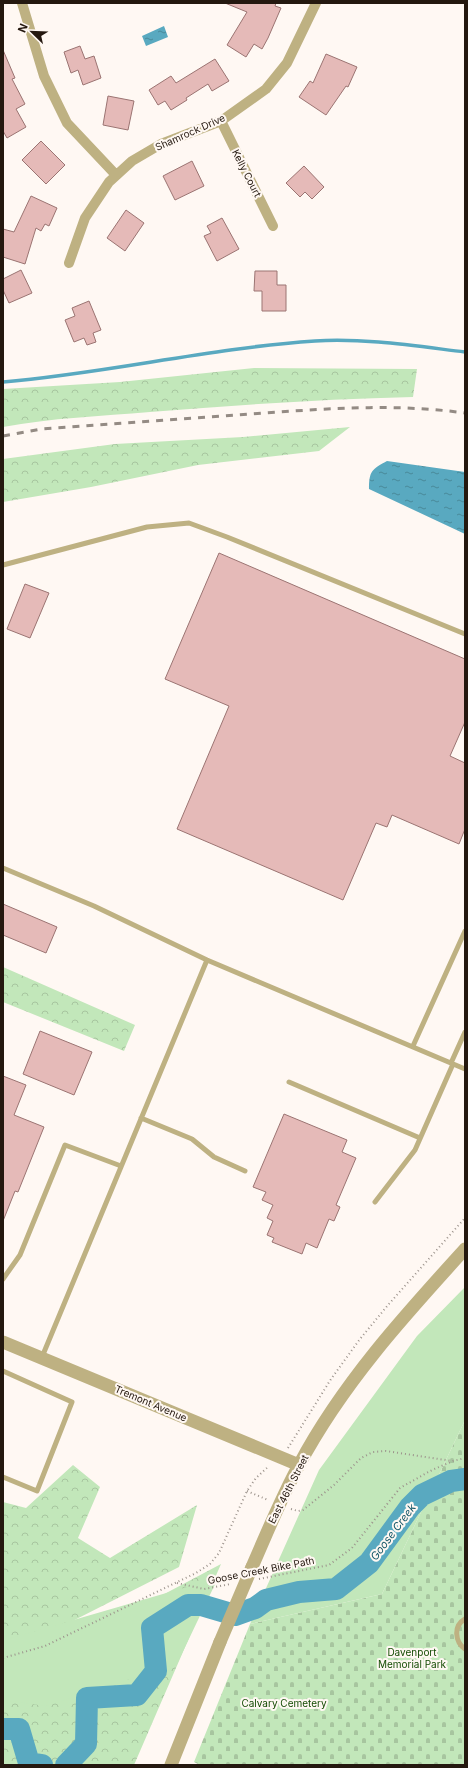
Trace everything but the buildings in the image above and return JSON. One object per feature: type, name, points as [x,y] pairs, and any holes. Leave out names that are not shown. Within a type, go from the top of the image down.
[{"type":"street","points":[[22,3],[44,76],[67,123],[116,175]]},
{"type":"street","name":"Shamrock Drive","points":[[69,263],[85,218],[109,182],[132,161],[161,144],[221,121],[266,89],[287,63],[316,3]]},
{"type":"street","name":"Kelly Court","points":[[221,121],[273,226]]},
{"type":"street","name":"East 46th Street","points":[[170,1765],[220,1642],[279,1504],[299,1465],[354,1378],[413,1305],[465,1249]]},
{"type":"street","name":"Tremont Avenue","points":[[3,1342],[299,1465]]},
{"type":"lane","points":[[3,565],[147,527],[189,523],[465,634]]},
{"type":"lane","points":[[3,868],[94,906],[207,960],[465,1069]]},
{"type":"lane","points":[[413,1046],[465,931]]},
{"type":"lane","points":[[42,1358],[207,960]]},
{"type":"lane","points":[[375,1202],[415,1150],[465,1032]]},
{"type":"lane","points":[[289,1082],[420,1138]]},
{"type":"lane","points":[[141,1118],[192,1139],[214,1157],[245,1171]]},
{"type":"lane","points":[[3,1279],[20,1255],[65,1145],[121,1166]]},
{"type":"lane","points":[[3,1371],[72,1402],[37,1491],[3,1477]]},
{"type":"lane","points":[[465,1619],[458,1628],[456,1634],[458,1642],[465,1649]]},
{"type":"path","name":"Goose Creek Bike Path","points":[[3,1658],[45,1646],[176,1583],[210,1564],[219,1553],[247,1491],[256,1478],[278,1456],[291,1446],[330,1379],[360,1339],[465,1218]]},
{"type":"path","name":"Goose Creek Bike Path","points":[[247,1491],[293,1510],[303,1510],[334,1484],[361,1458],[372,1452],[386,1450],[453,1461]]},
{"type":"path","name":"Goose Creek Bike Path","points":[[256,1580],[329,1565],[352,1548],[400,1488],[432,1470],[453,1461],[465,1458]]},
{"type":"path","name":"Goose Creek Bike Path","points":[[176,1583],[204,1589],[234,1584]]},
{"type":"green space","points":[[254,368],[417,369],[413,397],[216,407],[58,419],[3,427],[3,389],[120,382]]},
{"type":"green space","points":[[350,427],[319,451],[198,465],[91,487],[3,502],[3,459],[115,444],[243,437]]},
{"type":"green space","points":[[3,967],[135,1025],[124,1051],[3,1002]]},
{"type":"green space","points":[[465,1287],[465,1420],[382,1594],[250,1624],[319,1470],[417,1336]]},
{"type":"green space","points":[[465,1420],[465,1765],[200,1765],[194,1762],[250,1624],[382,1594]]},
{"type":"green space","points":[[73,1465],[100,1487],[78,1538],[110,1558],[197,1505],[179,1567],[45,1635],[3,1644],[3,1502],[26,1508]]},
{"type":"green space","points":[[221,1564],[134,1765],[3,1765],[3,1664],[85,1636]]},
{"type":"green space","points":[[218,1578],[177,1664],[46,1706],[3,1700],[3,1639],[8,1639]]},
{"type":"water","points":[[164,26],[168,37],[146,46],[142,36]]},
{"type":"water","points":[[387,461],[465,472],[465,534],[369,489],[372,471]]},
{"type":"waterway","points":[[3,382],[81,373],[237,349],[315,341],[334,340],[371,342],[465,352]]},
{"type":"waterway","name":"Goose Creek","points":[[66,1765],[86,1744],[87,1698],[137,1695],[156,1671],[152,1628],[188,1605],[201,1605],[235,1615],[255,1608],[266,1600],[299,1592],[336,1589],[369,1563],[410,1507],[422,1495],[451,1481],[465,1479]]},
{"type":"waterway","name":"Goose Creek","points":[[3,1729],[19,1729],[29,1763],[42,1765]]},
{"type":"railway","points":[[3,436],[42,429],[331,409],[411,408],[465,413]]},
{"type":"park label","name":"Davenport Memorial Park","points":[[412,1658]]},
{"type":"park label","name":"Calvary Cemetery","points":[[284,1703]]}]
